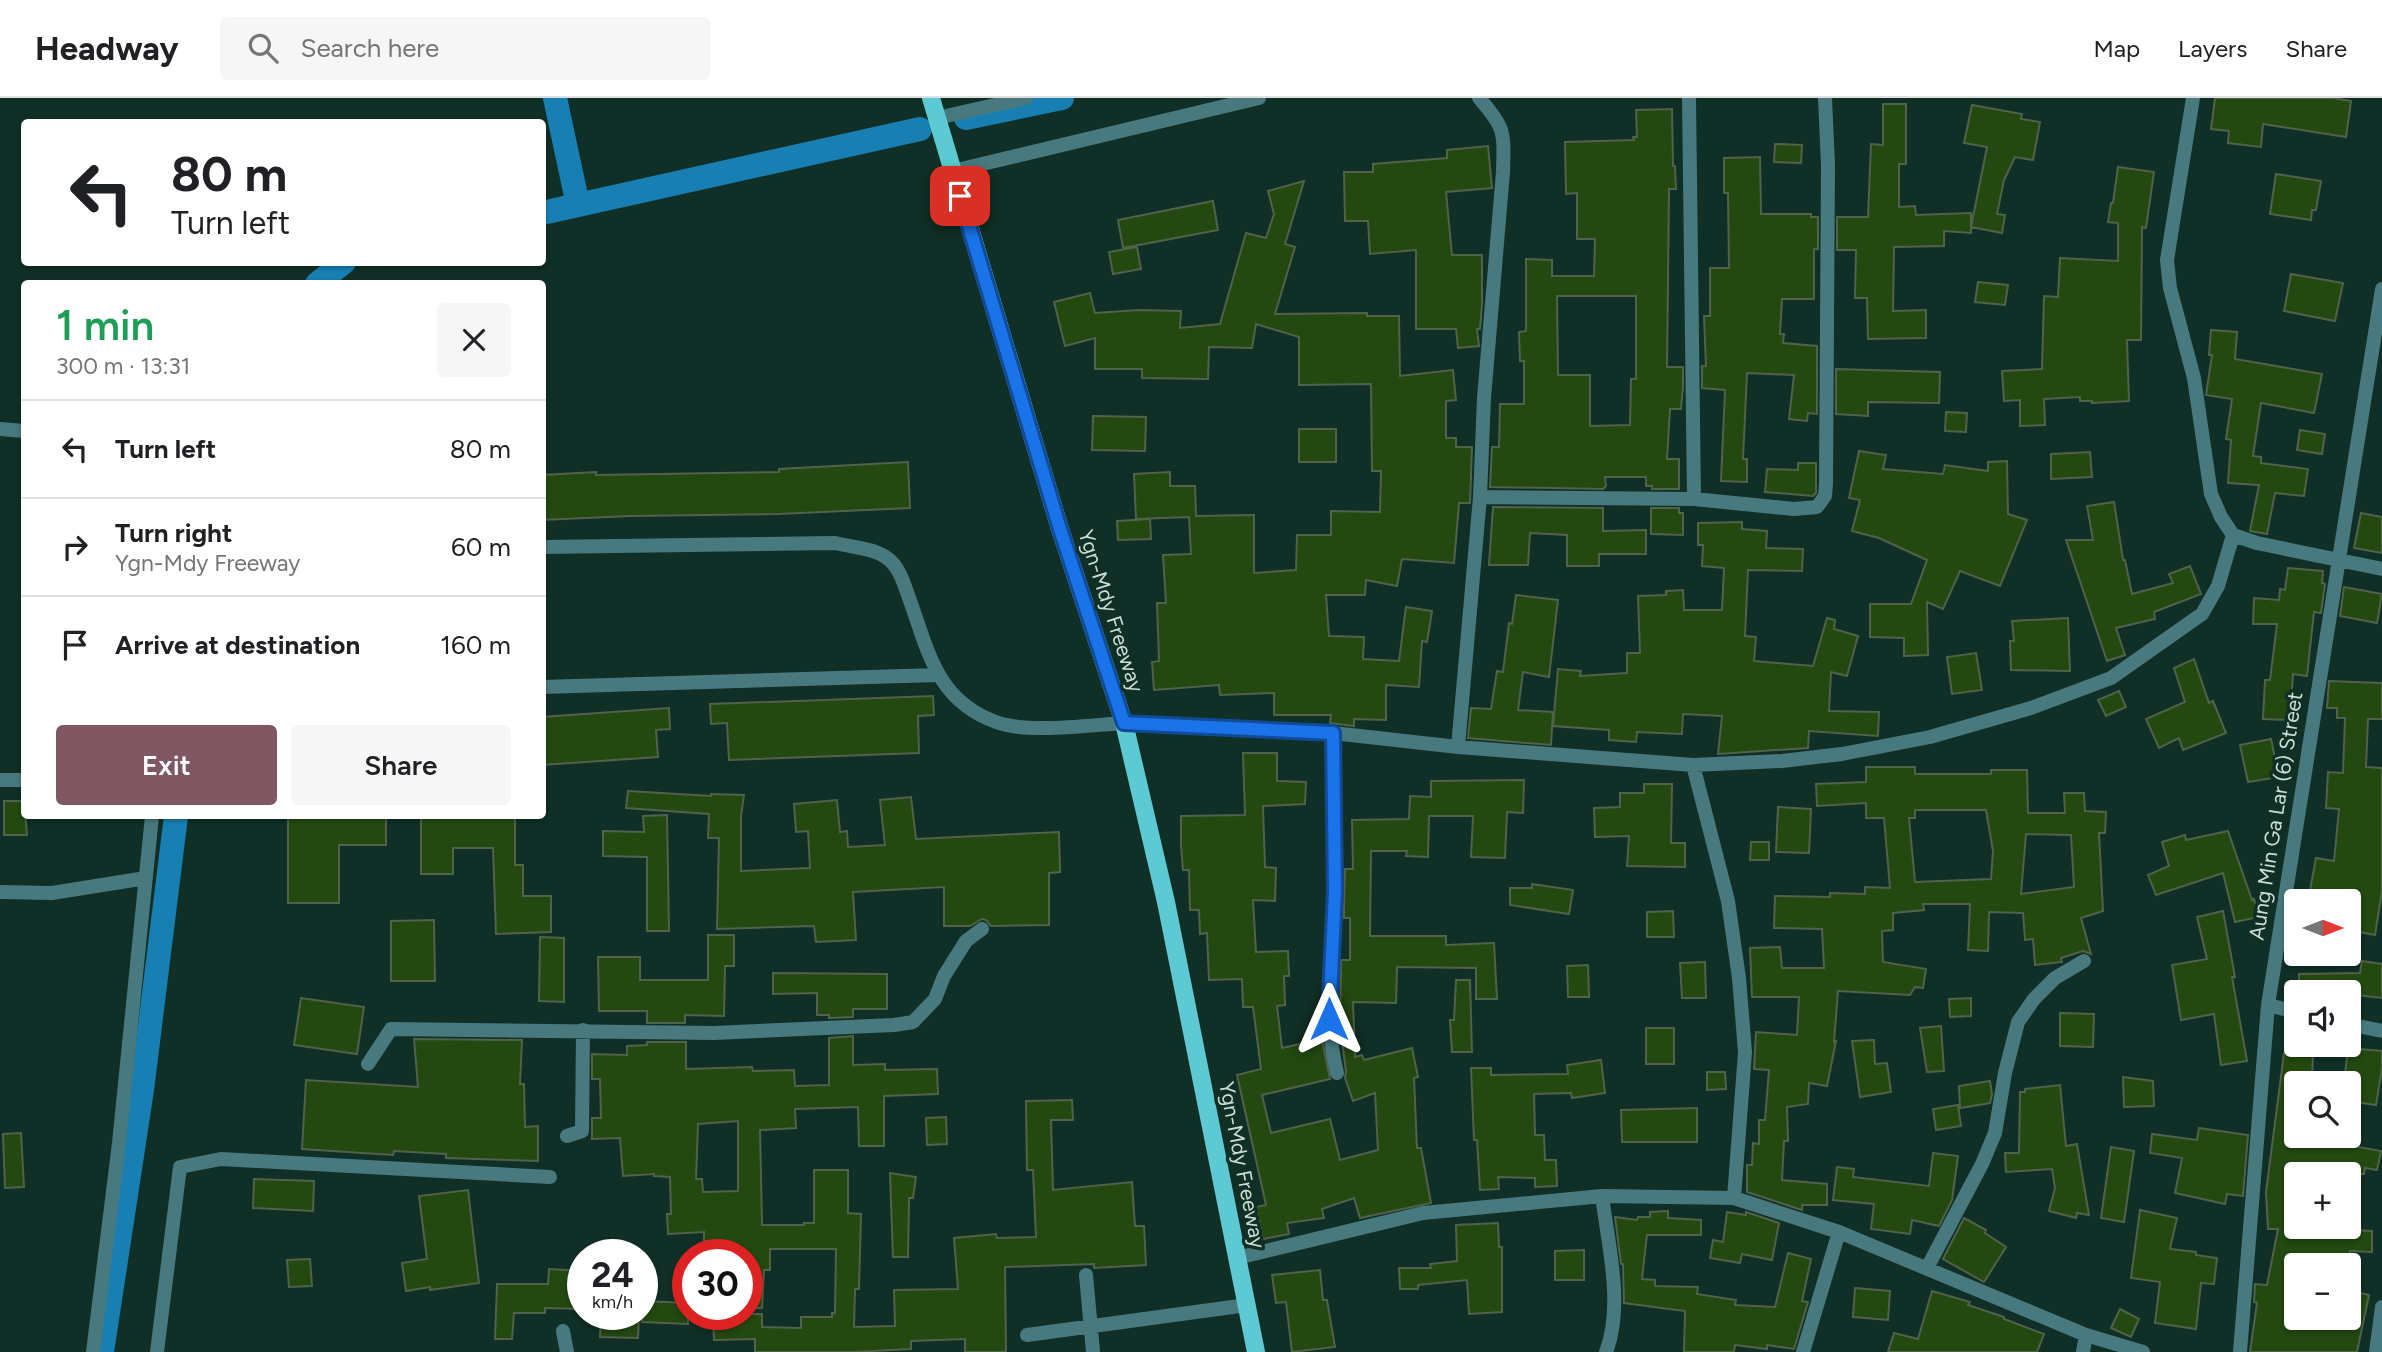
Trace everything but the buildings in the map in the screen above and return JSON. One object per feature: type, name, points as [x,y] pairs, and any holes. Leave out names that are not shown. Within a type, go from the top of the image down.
[{"type":"main road","name":"Ygn-Mdy Freeway","points":[[931,98],[1060,529],[1124,723],[1167,902],[1256,1352]]},
{"type":"street","points":[[937,118],[1026,98]]},
{"type":"street","points":[[953,171],[1259,98]]},
{"type":"street","points":[[1458,747],[1480,497],[1484,398],[1504,144],[1501,127],[1494,114],[1479,98]]},
{"type":"street","points":[[1689,98],[1694,499]]},
{"type":"street","points":[[1480,497],[1694,499],[1794,509],[1817,507],[1825,496],[1828,165],[1825,98]]},
{"type":"street","points":[[2193,98],[2167,260],[2170,288],[2194,378],[2211,494],[2233,535],[2257,543],[2382,569]]},
{"type":"street","name":"Aung Min Ga Lar (6) Street","points":[[2240,1352],[2268,1005],[2382,289]]},
{"type":"street","points":[[0,429],[21,431]]},
{"type":"street","points":[[546,548],[835,543],[868,550],[889,559],[902,579],[937,676],[951,694],[974,711],[997,723],[1025,728],[1124,723],[1333,733],[1458,747],[1693,765],[1782,761],[1842,754],[1930,737],[2031,708],[2111,678],[2202,614],[2218,586],[2233,535]]},
{"type":"street","points":[[546,687],[937,676]]},
{"type":"street","points":[[1333,733],[1335,891],[1329,1019],[1330,1046],[1337,1073]]},
{"type":"street","points":[[1693,765],[1728,901],[1739,978],[1745,1052],[1734,1198]]},
{"type":"street","points":[[0,780],[21,780]]},
{"type":"street","points":[[93,1352],[152,819]]},
{"type":"street","points":[[0,892],[52,892],[146,878]]},
{"type":"street","points":[[368,1064],[391,1029],[714,1033],[913,1022],[935,999],[944,976],[966,941],[982,929]]},
{"type":"street","points":[[1927,1268],[1982,1164],[1995,1133],[2018,1022],[2034,999],[2055,978],[2084,961]]},
{"type":"street","points":[[2268,1005],[2284,1009]]},
{"type":"street","points":[[2361,1027],[2382,1031]]},
{"type":"street","points":[[567,1136],[582,1131],[583,1030]]},
{"type":"street","points":[[157,1352],[180,1167],[222,1159],[550,1177]]},
{"type":"street","points":[[1237,1258],[1423,1213],[1602,1196],[1734,1198],[1839,1232],[2086,1335],[2143,1352]]},
{"type":"street","points":[[1602,1196],[1615,1321],[1606,1352]]},
{"type":"street","points":[[1803,1352],[1839,1232]]},
{"type":"street","points":[[1086,1275],[1093,1352]]},
{"type":"street","points":[[1027,1335],[1247,1305]]},
{"type":"street","points":[[2376,1352],[2382,1307]]},
{"type":"street","points":[[562,1331],[567,1352]]},
{"type":"street","points":[[2083,1352],[2086,1335]]},
{"type":"waterway","points":[[555,98],[578,205]]},
{"type":"waterway","points":[[966,118],[1062,98]]},
{"type":"waterway","points":[[546,212],[920,129]]},
{"type":"waterway","points":[[322,280],[339,266]]},
{"type":"waterway","points":[[102,1352],[142,1090],[176,819]]},
{"type":"route","points":[[960,196],[1060,529],[1124,723],[1333,733],[1335,891],[1329,1019]]}]
